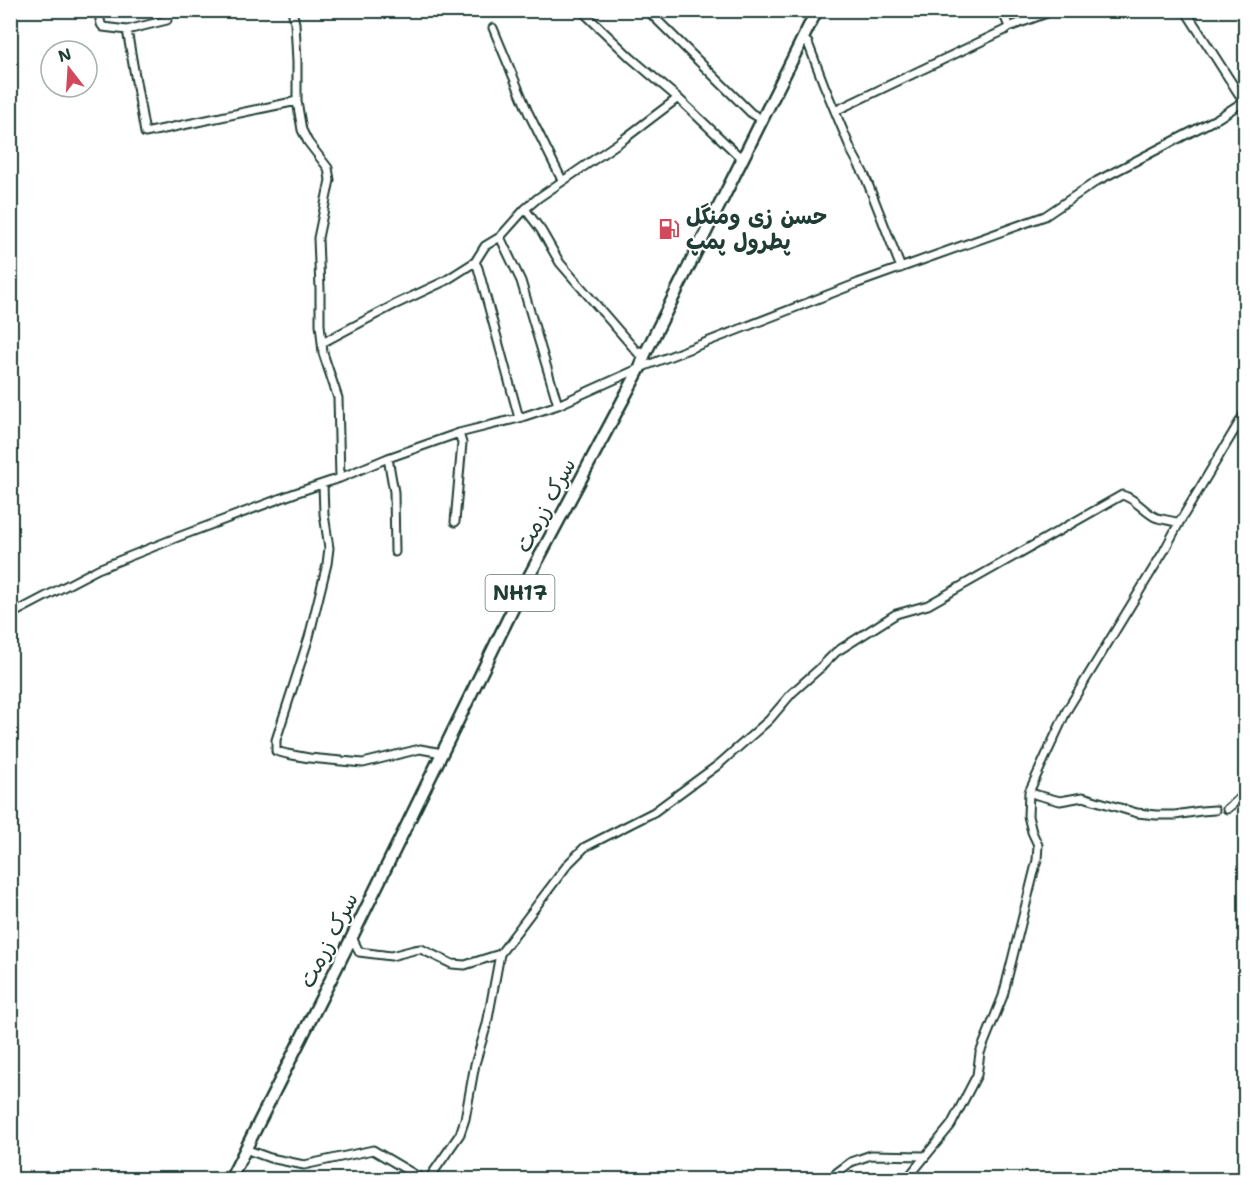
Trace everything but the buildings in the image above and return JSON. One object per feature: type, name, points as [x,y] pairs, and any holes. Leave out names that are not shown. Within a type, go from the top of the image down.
[{"type":"highway","name":"سرک زرمت","points":[[230,1179],[352,937],[525,584],[640,368],[817,10]]},
{"type":"street","points":[[98,10],[103,27],[127,30],[167,20]]},
{"type":"street","points":[[292,10],[297,52],[297,101],[302,130],[308,142],[328,168],[330,180],[318,238],[320,324],[323,353],[338,398],[340,478]]},
{"type":"street","points":[[581,10],[743,160]]},
{"type":"street","points":[[647,10],[751,113],[763,120]]},
{"type":"street","points":[[1002,10],[1010,27]]},
{"type":"street","points":[[835,111],[1010,27],[1055,10]]},
{"type":"street","points":[[10,615],[98,569],[388,458],[459,433],[519,418],[558,405],[640,368],[858,283],[1045,216],[1098,181],[1218,118],[1245,101],[1185,10]]},
{"type":"street","points":[[493,28],[528,112],[562,180]]},
{"type":"street","points":[[127,30],[145,133],[297,101]]},
{"type":"street","points":[[802,38],[808,43],[852,152],[865,176],[901,268]]},
{"type":"street","points":[[322,343],[445,281],[475,262],[485,246],[500,237],[525,209],[678,98]]},
{"type":"street","points":[[525,209],[542,230],[560,263],[638,353],[640,351],[645,354]]},
{"type":"street","points":[[500,237],[520,281],[558,405]]},
{"type":"street","points":[[475,262],[519,418]]},
{"type":"street","points":[[906,1179],[951,1125],[977,1075],[980,1053],[1003,996],[1037,860],[1038,845],[1028,816],[1029,792],[1067,710],[1164,551],[1245,411]]},
{"type":"street","points":[[455,522],[462,443],[459,433]]},
{"type":"street","points":[[388,458],[394,492],[394,552]]},
{"type":"street","points":[[323,484],[324,514],[329,548],[327,564],[309,637],[276,740],[276,751],[309,758],[363,763],[420,749],[442,753]]},
{"type":"street","points":[[245,1149],[270,1158],[304,1165],[373,1150],[426,1179],[460,1134],[465,1119],[475,1064],[487,1024],[499,958],[568,864],[585,847],[654,812],[718,765],[769,720],[792,693],[836,652],[896,614],[928,604],[1122,495],[1126,495],[1155,518],[1179,523]]},
{"type":"street","points":[[1029,792],[1059,801],[1083,797],[1137,813],[1156,815],[1215,810]]},
{"type":"street","points":[[1227,810],[1245,793]]},
{"type":"street","points":[[352,937],[359,952],[391,956],[421,949],[452,964],[499,958]]},
{"type":"street","points":[[827,1179],[851,1162],[871,1155],[924,1156]]},
{"type":"place","name":"حسن زی ومنگل پطرول پمپ","points":[[669,229]]}]
